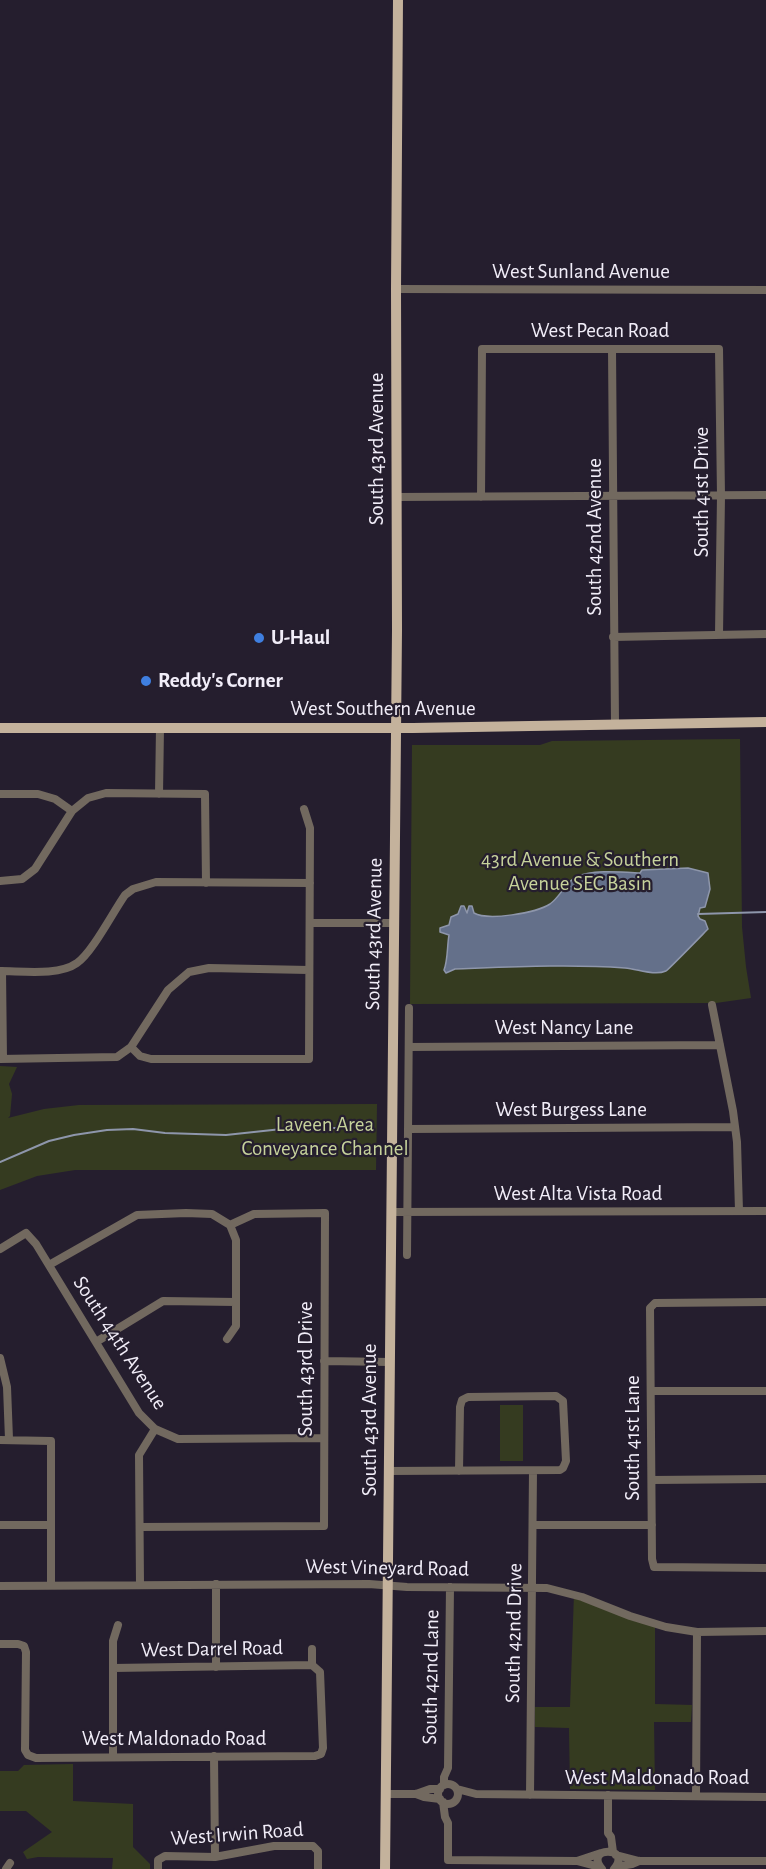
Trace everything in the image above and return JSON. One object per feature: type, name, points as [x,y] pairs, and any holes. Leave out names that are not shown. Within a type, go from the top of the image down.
[{"type":"main road","name":"South 43rd Avenue","points":[[385,1869],[396,728],[398,0]]},
{"type":"main road","name":"West Southern Avenue","points":[[0,728],[396,728],[766,722]]},
{"type":"street","name":"West Sunland Avenue","points":[[396,289],[766,290]]},
{"type":"street","name":"West Pecan Road","points":[[481,497],[482,349],[719,349]]},
{"type":"street","name":"South 42nd Avenue","points":[[612,349],[615,724]]},
{"type":"street","name":"South 41st Drive","points":[[719,349],[721,496],[719,634]]},
{"type":"street","points":[[396,497],[766,495]]},
{"type":"street","points":[[613,637],[766,634]]},
{"type":"street","points":[[159,794],[160,728]]},
{"type":"street","points":[[0,881],[22,879],[35,869],[72,812],[88,798],[106,793],[205,794],[206,883]]},
{"type":"street","points":[[0,794],[38,794],[55,799],[72,812]]},
{"type":"street","points":[[131,1047],[140,1056],[151,1059],[309,1059],[310,828],[304,809]]},
{"type":"street","points":[[309,970],[209,968],[189,972],[168,990],[131,1047],[117,1058],[2,1059],[1,971],[49,971],[68,968],[78,963],[89,951],[124,895],[156,882],[310,883]]},
{"type":"street","points":[[310,924],[393,923]]},
{"type":"street","points":[[712,1005],[735,1127],[739,1211]]},
{"type":"street","name":"South 43rd Avenue","points":[[407,1255],[409,1008]]},
{"type":"street","name":"West Nancy Lane","points":[[409,1047],[720,1045]]},
{"type":"street","name":"West Burgess Lane","points":[[408,1129],[735,1127]]},
{"type":"street","name":"West Alta Vista Road","points":[[391,1212],[766,1211]]},
{"type":"street","name":"South 43rd Drive","points":[[140,1527],[324,1526],[325,1213],[254,1214],[230,1225]]},
{"type":"street","points":[[49,1265],[137,1215],[212,1214],[230,1225],[236,1240],[236,1326],[227,1339]]},
{"type":"street","name":"South 44th Avenue","points":[[0,1249],[26,1233],[36,1244],[139,1413],[155,1429],[139,1455],[140,1585]]},
{"type":"street","points":[[96,1341],[163,1301],[236,1302]]},
{"type":"street","name":"South 41st Lane","points":[[766,1302],[655,1303],[650,1308],[652,1559],[654,1567],[766,1568]]},
{"type":"street","points":[[0,1358],[8,1387],[5,1439],[51,1441],[51,1586]]},
{"type":"street","points":[[324,1361],[390,1362]]},
{"type":"street","points":[[651,1391],[766,1391]]},
{"type":"street","points":[[388,1471],[459,1471],[533,1471],[560,1470],[565,1465],[563,1401],[559,1397],[468,1397],[463,1399],[460,1407],[459,1471]]},
{"type":"street","points":[[155,1429],[178,1438],[324,1438]]},
{"type":"street","name":"South 42nd Drive","points":[[530,1795],[533,1471]]},
{"type":"street","points":[[652,1480],[766,1479]]},
{"type":"street","points":[[0,1525],[51,1525]]},
{"type":"street","points":[[533,1525],[652,1525]]},
{"type":"street","points":[[216,1584],[216,1667]]},
{"type":"street","name":"West Vineyard Road","points":[[0,1586],[358,1584],[547,1588],[574,1594],[655,1624],[697,1632],[766,1631]]},
{"type":"street","name":"South 42nd Lane","points":[[448,1787],[451,1774],[448,1768],[450,1587]]},
{"type":"street","points":[[113,1757],[113,1641],[118,1625]]},
{"type":"street","points":[[696,1796],[697,1632]]},
{"type":"street","name":"West Maldonado Road","points":[[0,1644],[18,1644],[24,1646],[26,1652],[25,1750],[28,1755],[36,1758],[315,1756],[321,1754],[323,1748],[320,1672],[312,1665]]},
{"type":"street","points":[[312,1649],[312,1665]]},
{"type":"street","name":"West Darrel Road","points":[[112,1668],[312,1665]]},
{"type":"street","points":[[214,1756],[215,1857]]},
{"type":"street","points":[[448,1822],[458,1794],[448,1787],[438,1794],[448,1822],[448,1860],[577,1861],[601,1869]]},
{"type":"street","name":"West Maldonado Road","points":[[386,1794],[416,1794],[430,1789],[448,1787],[476,1794],[766,1797]]},
{"type":"street","name":"West Maldonado Road","points":[[416,1794],[441,1801]]},
{"type":"street","name":"West Maldonado Road","points":[[455,1801],[476,1794]]},
{"type":"street","points":[[608,1795],[608,1833],[618,1861],[614,1869]]},
{"type":"street","points":[[441,1801],[447,1804],[455,1801]]},
{"type":"street","points":[[601,1869],[598,1859],[604,1838],[608,1833]]},
{"type":"street","name":"West Irwin Road","points":[[158,1865],[165,1856],[215,1857],[274,1846],[313,1846],[318,1851],[318,1869]]},
{"type":"street","points":[[577,1861],[607,1851],[639,1861],[766,1861]]},
{"type":"street","points":[[614,1869],[639,1861]]},
{"type":"green space","name":"43rd Avenue & Southern Avenue SEC Basin","points":[[740,739],[742,927],[751,998],[716,1003],[410,1004],[412,745],[540,745],[552,741]]},
{"type":"green space","name":"Laveen Area Conveyance Channel","points":[[0,1066],[17,1067],[9,1084],[12,1094],[8,1118],[44,1109],[79,1105],[377,1104],[376,1170],[75,1170],[37,1176],[0,1190]]},
{"type":"green space","points":[[500,1405],[523,1405],[523,1461],[500,1461]]},
{"type":"green space","points":[[574,1594],[655,1624],[655,1704],[692,1705],[691,1722],[654,1722],[655,1790],[570,1789],[569,1728],[535,1727],[535,1707],[570,1707]]},
{"type":"green space","points":[[73,1764],[73,1801],[133,1804],[133,1847],[150,1864],[150,1869],[112,1869],[113,1858],[38,1857],[27,1859],[23,1852],[52,1832],[26,1811],[0,1811],[0,1771],[18,1771],[24,1765]]},
{"type":"water","points":[[688,868],[708,873],[710,889],[705,907],[700,908],[698,916],[705,921],[708,929],[666,971],[656,973],[625,968],[561,966],[455,969],[446,973],[444,970],[449,935],[440,932],[440,928],[449,925],[451,917],[458,914],[461,906],[464,906],[467,913],[469,906],[472,906],[474,913],[481,915],[512,915],[550,904],[572,879],[582,874],[640,873],[642,870]]},
{"type":"waterway","points":[[698,914],[766,912]]},
{"type":"waterway","points":[[0,1162],[49,1141],[107,1130],[133,1129],[165,1133],[226,1135],[291,1128],[344,1128]]},
{"type":"place","name":"U-Haul","points":[[259,638]]},
{"type":"place","name":"Reddy's Corner","points":[[146,681]]}]
